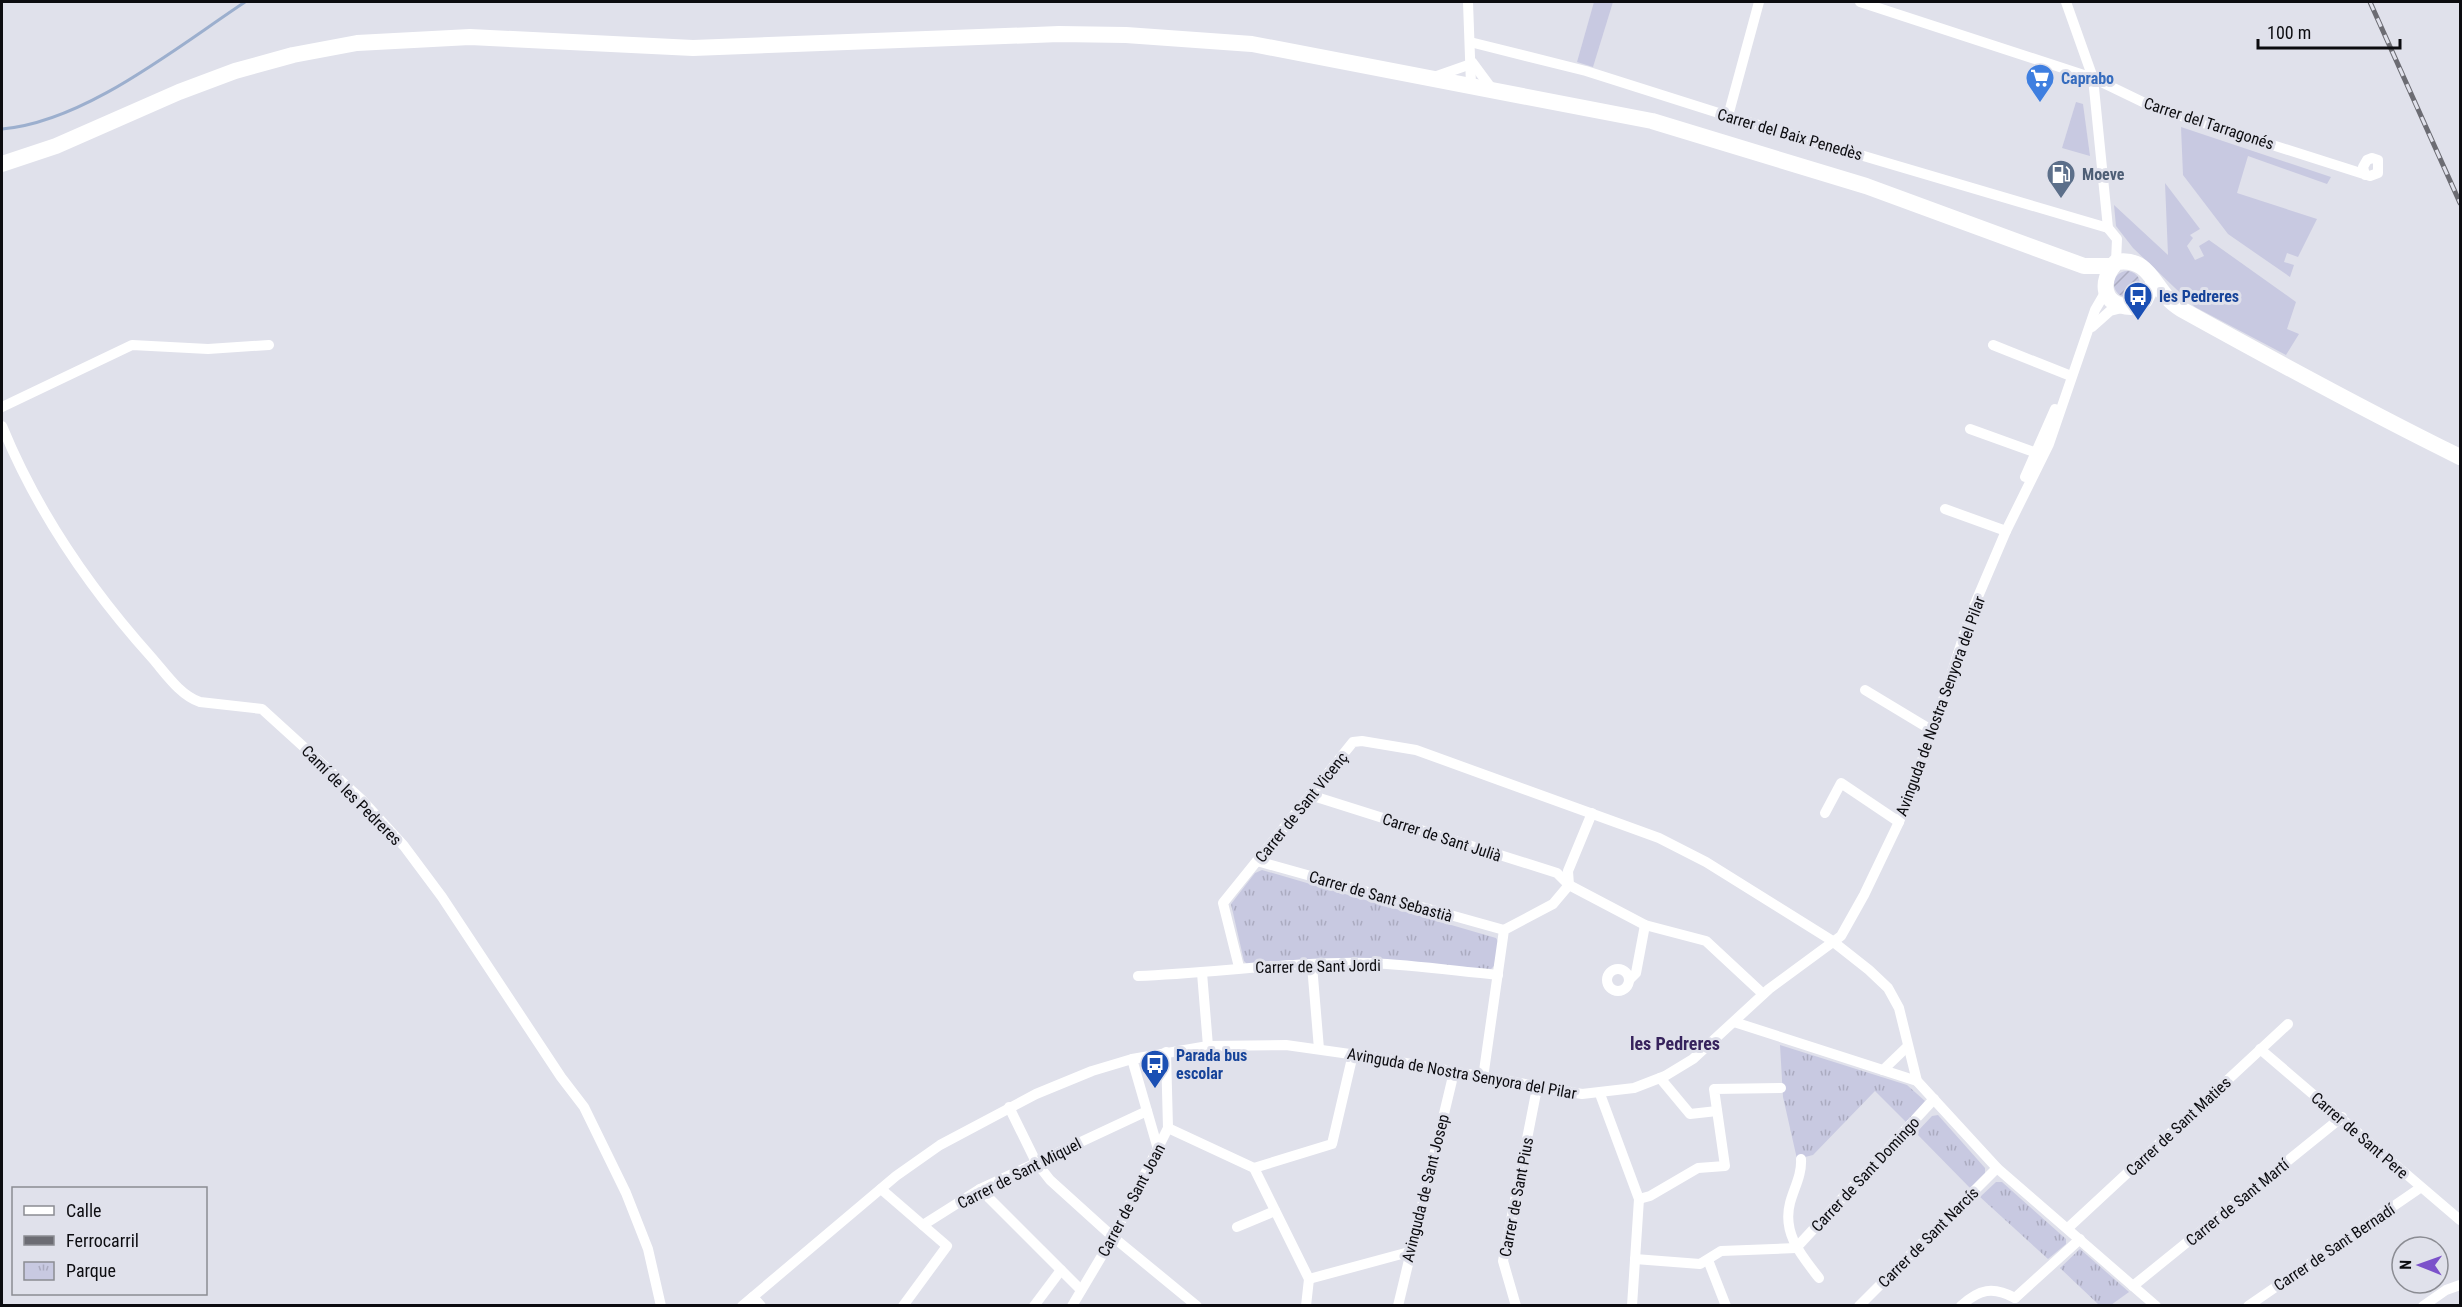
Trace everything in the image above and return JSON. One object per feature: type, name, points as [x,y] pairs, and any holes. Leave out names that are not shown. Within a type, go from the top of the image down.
[{"type":"main road","points":[[2,164],[56,146],[179,92],[235,71],[318,50],[398,39],[470,37],[693,48],[1037,35],[1126,35],[1252,44],[1652,121],[1866,186],[2084,266],[2131,261],[2139,263],[2174,305],[2372,413],[2460,457]]},
{"type":"main road","points":[[2105,287],[2114,264]]},
{"type":"main road","points":[[2084,266],[2105,287],[2114,303],[2133,306],[2174,305]]},
{"type":"main road","points":[[2133,306],[2148,297],[2154,282]]},
{"type":"street","points":[[1468,2],[1471,85]]},
{"type":"street","points":[[1728,116],[1759,2]]},
{"type":"street","name":"Carrer del Tarragonés","points":[[1860,2],[2093,78],[2153,106],[2359,171]]},
{"type":"street","points":[[2066,2],[2093,78],[2108,228],[2117,239],[2114,264]]},
{"type":"street","name":"Carrer del Baix Penedès","points":[[1470,42],[1586,71],[1728,116],[2108,228]]},
{"type":"street","points":[[1432,78],[1471,61]]},
{"type":"street","points":[[1471,61],[1492,89]]},
{"type":"street","points":[[2116,244],[2139,263]]},
{"type":"street","name":"Avinguda de Nostra Senyora del Pilar","points":[[742,1305],[881,1189],[940,1145],[1009,1107],[1064,1082],[1132,1059],[1208,1046],[1256,1044],[1319,1049],[1537,1088],[1600,1094],[1634,1088],[1660,1078],[1694,1059],[1763,994],[1831,940],[1841,936],[1849,924],[1899,822],[1934,731],[1971,613],[2006,531],[2049,444],[2071,376],[2105,287]]},
{"type":"street","name":"Avinguda de Nostra Senyora del Pilar","points":[[2086,335],[2104,315],[2133,306]]},
{"type":"street","points":[[2,408],[136,344],[208,349],[268,345]]},
{"type":"street","points":[[1993,345],[2071,376]]},
{"type":"street","name":"Avinguda de Nostra Senyora del Pilar","points":[[2006,531],[2034,452],[2071,376]]},
{"type":"street","name":"Camí de les Pedreres","points":[[2,426],[38,503],[81,572],[124,627],[174,682],[190,698],[200,702],[262,709],[361,800],[410,854],[584,1107],[626,1193],[648,1249],[661,1305]]},
{"type":"street","points":[[1970,429],[2034,452]]},
{"type":"street","points":[[1945,509],[2006,531]]},
{"type":"street","points":[[1865,690],[1934,731]]},
{"type":"street","name":"Carrer de Sant Vicenç","points":[[1239,967],[1223,903],[1353,742],[1362,741],[1416,750],[1659,838],[1697,857],[1831,940],[1888,988],[1899,1008],[1917,1081]]},
{"type":"street","points":[[1825,813],[1841,783],[1899,822]]},
{"type":"street","name":"Carrer de Sant Julià","points":[[1310,795],[1557,873],[1569,885],[1645,925],[1706,941],[1763,994]]},
{"type":"street","points":[[1483,1078],[1504,930],[1553,904],[1569,885],[1568,871],[1592,813]]},
{"type":"street","name":"Carrer de Sant Sebastià","points":[[1257,861],[1504,930]]},
{"type":"street","points":[[1631,976],[1645,925]]},
{"type":"street","name":"Carrer de Sant Jordi","points":[[1138,976],[1202,973],[1239,967],[1370,963],[1498,975]]},
{"type":"street","points":[[1312,965],[1319,1049]]},
{"type":"street","points":[[1202,973],[1208,1046]]},
{"type":"street","points":[[1734,1022],[1917,1081],[1997,1168],[2156,1305]]},
{"type":"street","name":"Carrer de Sant Maties","points":[[2068,1228],[2288,1024]]},
{"type":"street","points":[[1883,1070],[1908,1046]]},
{"type":"street","name":"Carrer de Sant Pere","points":[[2260,1049],[2460,1220]]},
{"type":"street","name":"Carrer de Sant Joan","points":[[1071,1305],[1113,1237],[1168,1128],[1166,1052]]},
{"type":"street","points":[[1254,1168],[1332,1144],[1353,1054]]},
{"type":"street","points":[[1132,1059],[1158,1149]]},
{"type":"street","name":"Avinguda de Sant Josep","points":[[1398,1305],[1454,1072]]},
{"type":"street","points":[[1660,1078],[1690,1114],[1718,1112]]},
{"type":"street","name":"Carrer de Sant Pius","points":[[1516,1305],[1503,1261],[1537,1088]]},
{"type":"street","points":[[1639,1199],[1650,1196],[1698,1168],[1725,1166],[1714,1089],[1781,1088]]},
{"type":"street","points":[[1600,1094],[1639,1199],[1632,1305]]},
{"type":"street","name":"Carrer de Sant Domingo","points":[[1796,1248],[1934,1100]]},
{"type":"street","points":[[1009,1107],[1036,1162],[1050,1180],[1113,1237],[1197,1305]]},
{"type":"street","name":"Carrer de Sant Miquel","points":[[923,1225],[981,1189],[1147,1111]]},
{"type":"street","name":"Carrer de Sant Martí","points":[[2133,1286],[2342,1118]]},
{"type":"street","points":[[1168,1128],[1254,1168],[1309,1279],[1306,1305]]},
{"type":"street","points":[[1801,1159],[1802,1171],[1789,1206],[1791,1240],[1819,1278]]},
{"type":"street","name":"Carrer de Sant Narcís","points":[[1859,1305],[1997,1168]]},
{"type":"street","name":"Carrer de Sant Bernadí","points":[[2248,1305],[2420,1188]]},
{"type":"street","points":[[881,1189],[947,1246],[903,1305]]},
{"type":"street","points":[[981,1189],[1081,1290]]},
{"type":"street","points":[[1237,1227],[1275,1211]]},
{"type":"street","points":[[1961,1305],[1974,1294],[1990,1288],[2017,1302],[2080,1239]]},
{"type":"street","points":[[1635,1259],[1700,1264],[1721,1251],[1796,1248]]},
{"type":"street","points":[[1309,1279],[1409,1252]]},
{"type":"street","points":[[1708,1260],[1726,1305]]},
{"type":"street","points":[[1034,1305],[1061,1270]]},
{"type":"street","points":[[2423,1305],[2460,1285]]},
{"type":"street","points":[[753,1297],[761,1305]]},
{"type":"green space","points":[[1594,2],[1613,2],[1593,67],[1577,62]]},
{"type":"green space","points":[[2076,102],[2083,104],[2090,156],[2062,148]]},
{"type":"green space","points":[[2181,127],[2331,177],[2327,184],[2248,156],[2237,193],[2317,219],[2298,257],[2287,253],[2284,262],[2294,265],[2290,277],[2228,234],[2183,175]]},
{"type":"green space","points":[[2165,183],[2200,229],[2190,235],[2193,238],[2187,246],[2195,260],[2204,256],[2199,246],[2209,240],[2296,302],[2287,329],[2299,334],[2286,355],[2195,307],[2133,248],[2116,226],[2114,205],[2168,255]]},
{"type":"green space","points":[[2127,271],[2136,275],[2140,284],[2136,293],[2127,297],[2118,293],[2114,284],[2118,275]]},
{"type":"green space","points":[[1262,870],[1496,938],[1499,943],[1494,966],[1491,969],[1361,959],[1248,965],[1244,961],[1231,904],[1255,873]]},
{"type":"green space","points":[[1780,1045],[1907,1085],[1925,1101],[1907,1123],[1875,1091],[1813,1155],[1797,1159],[1783,1097]]},
{"type":"green space","points":[[1938,1115],[1985,1168],[1985,1175],[1971,1189],[1916,1133],[1932,1116]]},
{"type":"green space","points":[[1996,1182],[2002,1182],[2066,1239],[2066,1244],[2048,1259],[1980,1197]]},
{"type":"green space","points":[[2080,1249],[2129,1292],[2111,1305],[2099,1305],[2060,1268]]},
{"type":"waterway","points":[[2,129],[33,123],[65,113],[97,98],[160,60],[245,2]]},
{"type":"railway","points":[[2370,2],[2460,203]]},
{"type":"place","name":"Caprabo","points":[[2040,104]]},
{"type":"place","name":"Moeve","points":[[2061,200]]},
{"type":"place","name":"les Pedreres","points":[[2138,322]]},
{"type":"place","name":"Parada bus escolar","points":[[1155,1090]]},
{"type":"district","name":"les Pedreres","points":[[1675,1044]]}]
